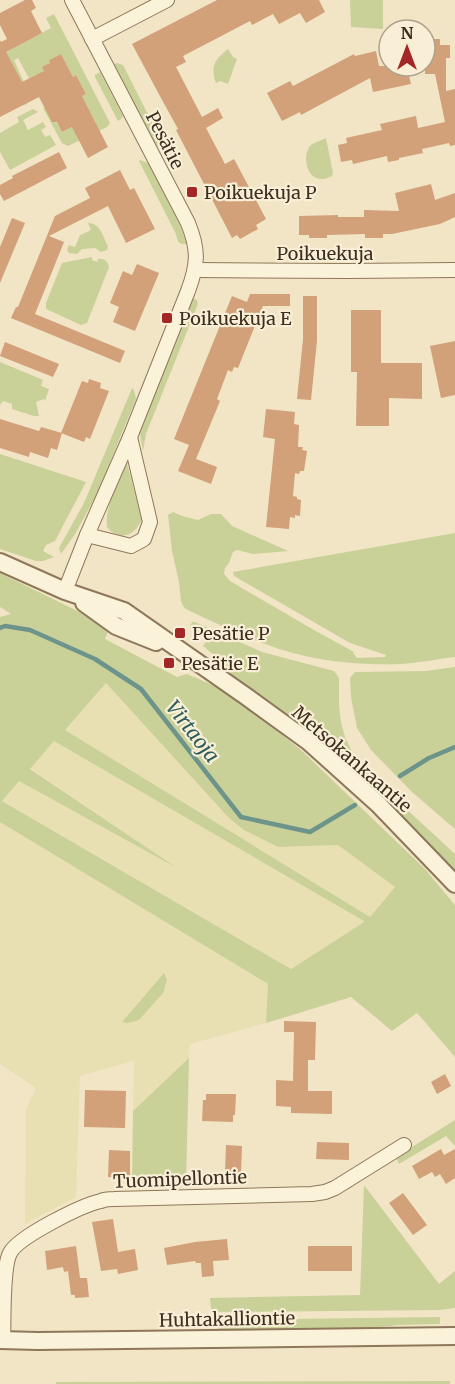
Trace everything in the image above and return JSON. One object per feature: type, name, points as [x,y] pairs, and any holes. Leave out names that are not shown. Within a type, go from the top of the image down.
[{"type":"street","name":"Pesätie","points":[[65,591],[130,437],[196,270],[195,247],[188,223],[72,0]]},
{"type":"street","points":[[92,39],[167,0]]},
{"type":"street","name":"Poikuekuja","points":[[196,270],[348,272],[455,270]]},
{"type":"street","points":[[87,536],[131,546],[144,539],[150,522],[130,437]]},
{"type":"street","name":"Metsokankaantie","points":[[0,562],[65,591],[116,626],[184,654],[247,697],[309,742],[378,804],[455,884]]},
{"type":"street","name":"Tuomipellontie","points":[[2,1340],[3,1280],[10,1253],[20,1242],[75,1211],[101,1200],[325,1192],[404,1145]]},
{"type":"street","name":"Huhtakalliontie","points":[[2,1340],[455,1336]]},
{"type":"shaded area","points":[[106,683],[228,817],[278,847],[338,845],[395,887],[370,917],[64,730]]},
{"type":"shaded area","points":[[54,741],[365,921],[291,969],[1,800],[19,781],[169,863],[30,768]]},
{"type":"shaded area","points":[[0,822],[268,984],[266,1023],[190,1044],[189,1058],[133,1111],[134,1061],[80,1076],[76,1197],[25,1224],[26,1109],[36,1088],[0,1064]]},
{"type":"green space","points":[[350,0],[383,0],[383,18],[377,18],[377,29],[351,27]]},
{"type":"green space","points":[[54,14],[110,123],[107,127],[68,146],[62,143],[43,108],[47,106],[62,132],[72,127],[87,128],[96,123],[82,96],[86,94],[76,75],[73,77],[61,54],[49,60],[50,63],[32,84],[18,58],[14,60],[30,96],[30,101],[25,105],[0,55],[51,28],[46,18]]},
{"type":"green space","points":[[228,49],[237,59],[228,84],[220,81],[216,83],[215,63]]},
{"type":"green space","points":[[114,64],[123,65],[165,148],[156,146]]},
{"type":"green space","points":[[100,72],[123,116],[118,121],[95,77]]},
{"type":"green space","points":[[33,109],[38,112],[23,120],[28,130],[43,122],[46,127],[41,130],[45,137],[50,135],[56,145],[10,170],[0,152],[0,133],[19,122],[17,117]]},
{"type":"green space","points":[[326,138],[333,173],[332,176],[322,179],[312,175],[306,159],[312,144]]},
{"type":"green space","points":[[140,160],[148,163],[181,227],[187,244],[181,244],[178,241]]},
{"type":"green space","points":[[88,223],[92,223],[101,231],[108,246],[107,250],[101,252],[95,248],[82,249],[77,254],[69,253],[67,250],[69,245],[75,247],[80,235],[91,230]]},
{"type":"green space","points":[[92,257],[92,260],[97,262],[98,259],[105,260],[109,267],[87,323],[81,325],[46,309],[46,303],[62,263]]},
{"type":"green space","points":[[193,298],[198,304],[146,434],[143,451],[140,434],[142,426]]},
{"type":"green space","points":[[0,362],[43,380],[41,386],[49,389],[45,401],[44,399],[36,402],[39,416],[12,409],[12,404],[3,401],[0,405]]},
{"type":"green space","points":[[132,388],[136,399],[96,496],[61,554],[59,548],[84,503]]},
{"type":"green space","points":[[0,454],[86,482],[55,541],[46,545],[43,551],[54,557],[36,561],[0,549]]},
{"type":"green space","points":[[127,463],[142,520],[132,533],[121,535],[113,533],[107,527],[107,519],[113,494]]},
{"type":"green space","points":[[173,512],[198,520],[211,514],[221,514],[232,526],[288,551],[253,554],[237,550],[233,552],[224,574],[230,581],[354,652],[357,658],[385,657],[386,655],[350,643],[234,576],[233,572],[455,533],[455,657],[388,664],[352,663],[317,658],[259,642],[186,609],[181,601],[172,551],[168,515]]},
{"type":"green space","points":[[0,573],[110,627],[105,639],[177,677],[187,674],[217,687],[242,703],[302,751],[425,869],[455,905],[455,1057],[417,1013],[392,1031],[351,997],[266,1023],[268,984],[0,822],[0,617],[11,614],[0,607]],"holes":[[[106,683],[228,817],[244,830],[278,847],[338,845],[395,887],[370,917],[65,730]],[[54,741],[364,921],[364,922],[291,969],[2,801],[19,781],[177,868],[30,769]]]},
{"type":"green space","points":[[192,622],[262,652],[334,671],[339,678],[341,722],[352,752],[375,780],[455,854],[455,876],[288,717],[234,677],[203,646],[208,639],[190,627]]},
{"type":"green space","points":[[455,667],[455,829],[412,792],[371,750],[357,728],[350,678],[355,672],[426,671]]},
{"type":"green space","points":[[164,973],[167,980],[163,993],[139,1020],[122,1022]]},
{"type":"green space","points":[[189,1058],[186,1185],[132,1185],[133,1111]]},
{"type":"green space","points":[[455,1120],[455,1146],[446,1136],[399,1164],[396,1157]]},
{"type":"green space","points":[[364,1185],[439,1284],[455,1271],[455,1308],[212,1312],[210,1298],[360,1295]]},
{"type":"green space","points":[[440,1317],[440,1324],[358,1329],[224,1330],[216,1327],[212,1320]]},
{"type":"green space","points":[[450,1381],[450,1384],[56,1384],[56,1382]]},
{"type":"building","points":[[25,0],[32,0],[36,8],[31,11],[42,33],[6,52],[22,82],[44,71],[42,67],[50,63],[49,60],[61,54],[73,77],[76,75],[86,94],[82,96],[108,147],[88,158],[72,127],[62,132],[57,122],[52,122],[39,97],[0,117],[0,40],[1,42],[7,39],[0,25],[0,13]]},
{"type":"building","points":[[217,0],[319,0],[325,12],[306,23],[300,13],[279,24],[273,14],[252,25],[250,21],[183,56],[186,62],[176,67],[202,117],[218,108],[223,118],[206,128],[225,164],[234,159],[266,219],[256,225],[258,229],[240,239],[237,235],[232,238],[176,130],[178,129],[132,44]]},
{"type":"building","points":[[437,39],[440,39],[440,45],[450,45],[450,58],[446,58],[446,91],[455,89],[455,145],[450,146],[449,143],[422,149],[423,153],[388,162],[387,156],[353,164],[352,160],[341,162],[338,145],[347,143],[346,138],[382,130],[380,124],[416,116],[418,128],[445,122],[436,78]]},
{"type":"building","points":[[376,51],[377,78],[410,78],[411,84],[373,92],[370,78],[301,115],[300,112],[282,121],[267,93],[290,81],[293,86],[354,54],[355,56]]},
{"type":"building","points":[[59,152],[67,168],[4,201],[0,194],[0,185],[13,178],[12,176]]},
{"type":"building","points":[[120,170],[130,190],[134,188],[155,229],[126,243],[108,206],[49,236],[64,242],[35,314],[125,351],[120,363],[11,318],[18,307],[55,216],[90,198],[85,188]]},
{"type":"building","points":[[431,184],[435,200],[455,193],[455,217],[440,224],[383,234],[383,238],[365,238],[365,234],[327,235],[327,238],[309,238],[309,235],[299,235],[299,216],[364,217],[364,210],[399,211],[395,193]]},
{"type":"building","points":[[12,218],[25,223],[0,283],[0,247]]},
{"type":"building","points":[[137,264],[159,273],[135,331],[113,322],[119,307],[110,303],[123,271],[132,275]]},
{"type":"building","points":[[250,294],[290,294],[290,306],[263,306],[238,368],[234,367],[232,372],[228,370],[217,399],[220,401],[196,459],[217,467],[211,484],[178,471],[189,445],[174,439],[232,296],[247,302]]},
{"type":"building","points":[[303,296],[317,296],[317,341],[311,400],[297,399],[303,339]]},
{"type":"building","points":[[351,310],[381,310],[381,363],[422,363],[422,399],[389,398],[389,426],[356,426],[357,372],[351,372]]},
{"type":"building","points":[[455,341],[455,395],[441,398],[430,346]]},
{"type":"building","points":[[5,342],[59,364],[53,377],[0,356]]},
{"type":"building","points":[[89,379],[101,383],[100,388],[109,391],[90,439],[86,437],[84,442],[61,433],[82,381],[88,383]]},
{"type":"building","points":[[266,409],[295,412],[294,424],[299,425],[298,447],[303,447],[302,450],[307,451],[304,471],[300,471],[299,474],[295,473],[293,496],[301,500],[300,516],[290,517],[289,529],[266,527],[275,439],[263,437]]},
{"type":"building","points":[[0,419],[39,431],[41,427],[62,433],[57,450],[51,448],[48,458],[30,452],[29,457],[0,448]]},
{"type":"building","points":[[284,1021],[316,1022],[315,1060],[308,1060],[308,1091],[332,1091],[332,1114],[291,1113],[291,1107],[276,1106],[276,1080],[293,1081],[294,1032],[284,1032]]},
{"type":"building","points":[[445,1074],[451,1086],[437,1094],[431,1082]]},
{"type":"building","points":[[85,1090],[126,1091],[125,1128],[84,1127]]},
{"type":"building","points":[[206,1094],[236,1094],[233,1122],[202,1121],[203,1100],[206,1100]]},
{"type":"building","points":[[317,1142],[349,1143],[349,1160],[316,1159]]},
{"type":"building","points":[[226,1145],[242,1146],[241,1173],[225,1172]]},
{"type":"building","points":[[441,1149],[444,1155],[455,1149],[455,1178],[446,1184],[440,1174],[435,1177],[432,1172],[419,1179],[412,1166]]},
{"type":"building","points":[[109,1150],[130,1151],[130,1178],[108,1177]]},
{"type":"building","points":[[403,1193],[427,1225],[413,1235],[389,1203]]},
{"type":"building","points":[[113,1219],[118,1252],[135,1249],[138,1270],[118,1274],[117,1269],[101,1271],[92,1222]]},
{"type":"building","points":[[227,1239],[229,1260],[213,1261],[214,1276],[202,1277],[201,1263],[195,1261],[167,1265],[164,1248]]},
{"type":"building","points":[[76,1246],[80,1278],[87,1278],[89,1297],[75,1298],[75,1295],[71,1295],[68,1271],[64,1272],[63,1267],[47,1270],[45,1251]]},
{"type":"building","points":[[308,1246],[352,1246],[352,1271],[308,1271]]},
{"type":"waterway","name":"Virtaoja","points":[[0,628],[5,626],[30,630],[95,659],[141,689],[241,817],[310,832],[355,805]]},
{"type":"waterway","name":"Virtaoja","points":[[400,776],[429,758],[455,747]]},
{"type":"place","name":"Poikuekuja P","points":[[192,192]]},
{"type":"place","name":"Poikuekuja E","points":[[167,318]]},
{"type":"place","name":"Pesätie P","points":[[180,633]]},
{"type":"place","name":"Pesätie E","points":[[169,663]]}]
